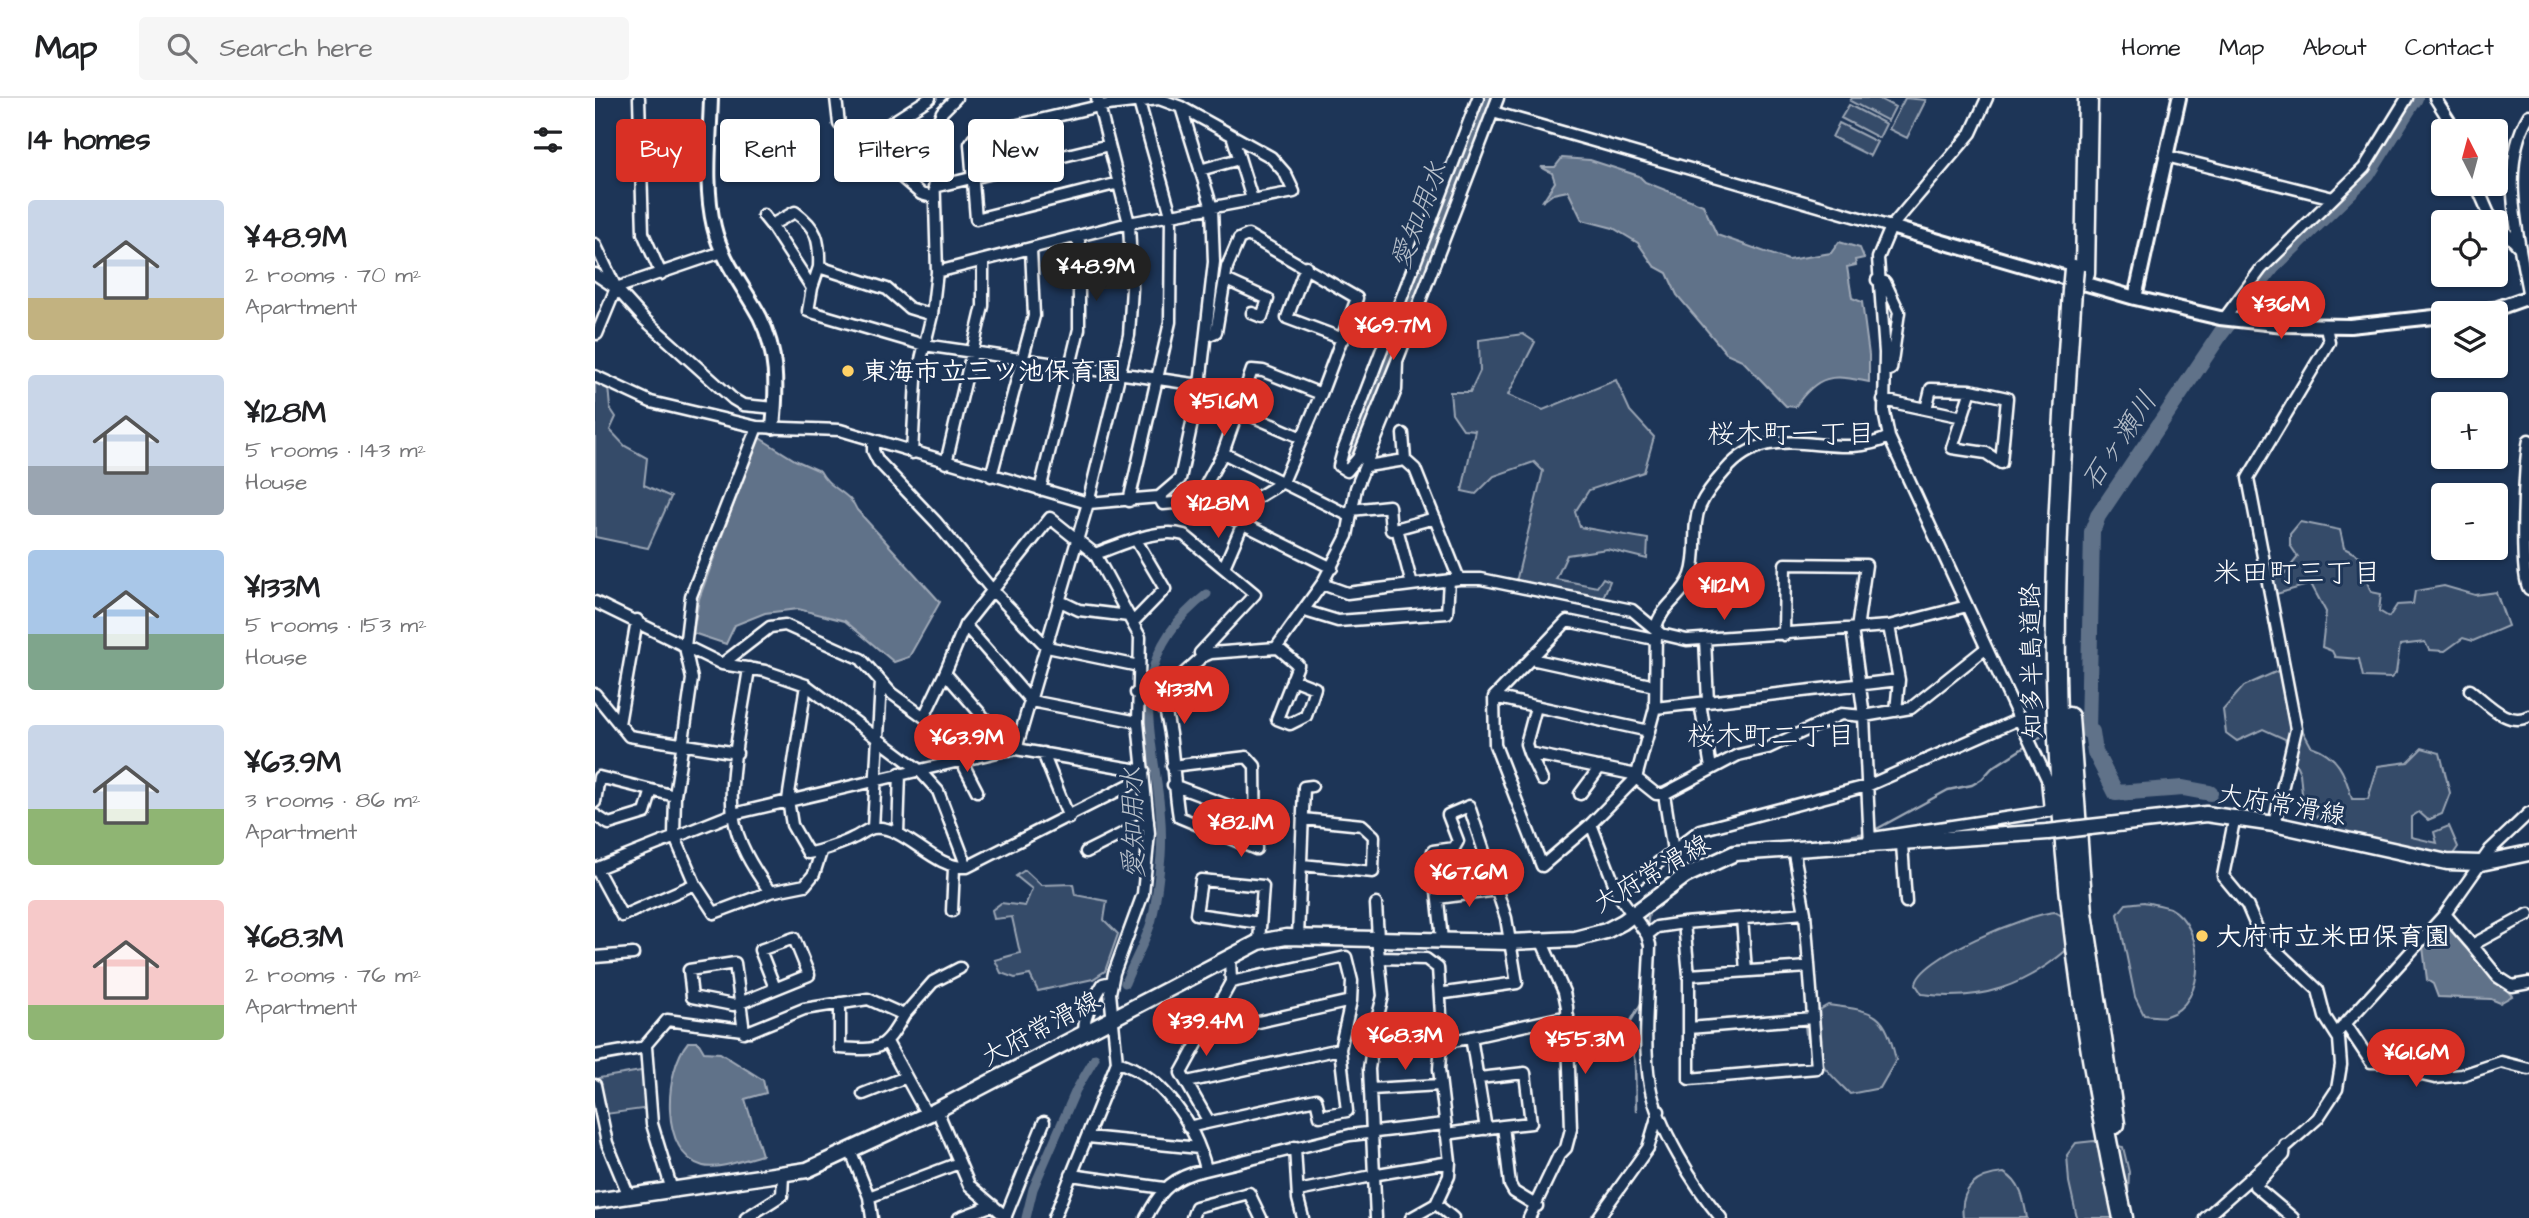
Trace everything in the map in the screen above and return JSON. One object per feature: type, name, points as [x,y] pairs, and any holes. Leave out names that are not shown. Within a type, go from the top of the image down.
[{"type":"highway","name":"知多半島道路","points":[[2076,98],[2079,281],[2057,541],[2057,711],[2061,807],[2070,914],[2085,1023],[2123,1218]]},
{"type":"highway","name":"知多半島道路","points":[[2088,98],[2067,636],[2074,806],[2083,913],[2097,1021],[2134,1218]]},
{"type":"main road","name":"大府常滑線","points":[[595,1201],[783,1176],[807,1170],[851,1152],[932,1112],[1259,942],[1298,937],[1542,942],[1590,936],[1632,917],[1685,876],[1719,859],[1754,850],[1870,842],[1902,844],[2048,832],[2182,814],[2235,816],[2448,862],[2481,863],[2529,853]]},
{"type":"street","points":[[639,98],[643,233],[661,274]]},
{"type":"street","points":[[711,98],[710,198],[722,252],[769,340],[776,369],[773,427]]},
{"type":"street","points":[[837,98],[839,119]]},
{"type":"street","points":[[897,119],[930,98]]},
{"type":"street","points":[[912,453],[916,380],[932,315],[937,272],[933,133],[942,112],[956,98]]},
{"type":"street","points":[[1479,98],[1346,440],[1339,466],[1347,471],[1358,458],[1498,98]]},
{"type":"street","points":[[1784,635],[1785,564],[1865,565],[1855,629],[1864,716],[1870,842],[2050,810],[2047,779],[1889,437],[1883,400],[1885,372],[1877,280],[1878,258],[1891,227],[1971,133],[1987,98]]},
{"type":"street","points":[[2135,298],[2179,98]]},
{"type":"street","points":[[2224,318],[2261,269],[2371,158],[2407,98]]},
{"type":"street","points":[[2435,98],[2448,119]]},
{"type":"street","points":[[937,272],[1129,223],[1294,192],[1285,173],[1271,157],[1181,107],[1159,99],[1098,102],[1035,119]]},
{"type":"street","points":[[1014,749],[1031,701],[1077,543],[1129,335],[1132,288],[1129,223],[1098,102]]},
{"type":"street","points":[[1129,501],[1160,379],[1170,322],[1171,215],[1139,102]]},
{"type":"street","points":[[595,376],[651,402],[757,427],[839,430],[991,477],[1088,503],[1159,497],[1180,480],[1200,385],[1213,262],[1212,208],[1181,107]]},
{"type":"street","points":[[1493,112],[2135,298],[2224,318],[2326,326],[2431,317]]},
{"type":"street","points":[[2508,305],[2529,297],[2514,215],[2515,147],[2518,134],[2529,115]]},
{"type":"street","points":[[1233,138],[1252,199]]},
{"type":"street","points":[[1064,156],[1109,145]]},
{"type":"street","points":[[2166,156],[2333,198]]},
{"type":"street","points":[[1200,170],[1240,159]]},
{"type":"street","points":[[907,182],[921,194],[968,179]]},
{"type":"street","points":[[972,182],[976,219],[1119,183]]},
{"type":"street","points":[[2481,196],[2489,214],[2520,248]]},
{"type":"street","points":[[771,225],[795,212],[811,224],[820,240],[819,267],[808,311],[924,345],[1200,385]]},
{"type":"street","points":[[762,215],[812,288]]},
{"type":"street","points":[[1207,335],[1216,332],[1227,267],[1239,239],[1248,235],[1306,266],[1357,298],[1321,394],[1283,482],[1253,500],[1224,567]]},
{"type":"street","points":[[1040,490],[1079,329],[1079,236]]},
{"type":"street","points":[[595,244],[616,288],[597,334]]},
{"type":"street","points":[[991,477],[1034,316],[1031,248]]},
{"type":"street","points":[[616,288],[722,252]]},
{"type":"street","points":[[946,463],[983,306],[983,262]]},
{"type":"street","points":[[1306,266],[1287,318],[1343,339]]},
{"type":"street","points":[[819,267],[887,289],[909,308],[932,315]]},
{"type":"street","points":[[595,274],[616,288],[644,319],[733,399],[743,405],[775,408]]},
{"type":"street","points":[[1226,280],[1268,299],[1262,317],[1252,313]]},
{"type":"street","points":[[1877,280],[1885,282],[1899,312],[1891,369],[1885,372]]},
{"type":"street","points":[[2274,824],[2297,729],[2248,478],[2329,342],[2326,326]]},
{"type":"street","points":[[1140,694],[1158,694],[1202,657],[1277,647],[1305,611],[1332,568],[1347,536],[1356,488],[1396,390],[1397,361]]},
{"type":"street","points":[[1197,501],[1223,453],[1252,370],[1263,371],[1321,394]]},
{"type":"street","points":[[1926,409],[1931,389],[1954,387],[1971,390],[2007,398],[2001,463],[1986,453],[1952,448],[1971,390]]},
{"type":"street","points":[[1883,400],[1963,417]]},
{"type":"street","points":[[1238,410],[1302,438]]},
{"type":"street","points":[[757,427],[691,596],[685,647],[692,679],[675,796],[674,835],[695,884],[714,913],[770,892],[805,885],[811,880],[821,852]]},
{"type":"street","points":[[1305,611],[1338,621],[1447,613],[1454,579],[1435,518],[1415,469],[1405,460],[1403,434]]},
{"type":"street","points":[[1654,639],[1567,621],[1495,697],[1495,745],[1542,866],[1591,824],[1636,776],[1655,708],[1656,627],[1658,620],[1682,592],[1690,576],[1701,505],[1710,489],[1737,458],[1752,448],[1776,442],[1857,446],[1889,437]]},
{"type":"street","points":[[2529,440],[2525,455],[2522,548],[2525,583],[2529,589]]},
{"type":"street","points":[[873,441],[873,452],[878,461],[936,522],[992,590],[1047,647],[1139,666]]},
{"type":"street","points":[[1223,453],[1351,513],[1389,506],[1391,530],[1435,518]]},
{"type":"street","points":[[1367,466],[1405,460]]},
{"type":"street","points":[[1159,497],[1163,504],[1197,501],[1332,568]]},
{"type":"street","points":[[924,717],[965,625],[1050,518],[1077,543],[1095,554],[1140,637],[1137,722],[1148,821],[1149,860],[1143,894],[1112,982],[1117,1062],[1053,1218]]},
{"type":"street","points":[[1398,528],[1412,585]]},
{"type":"street","points":[[1095,554],[1136,540],[1173,532],[1184,536],[1255,594],[1200,653],[1202,657]]},
{"type":"street","points":[[1131,619],[1165,589],[1136,540]]},
{"type":"street","points":[[1322,584],[1347,593],[1454,579],[1481,579],[1632,610],[1656,627],[1661,634],[1687,640],[1889,626],[1967,606]]},
{"type":"street","points":[[1060,601],[1079,610],[1131,619]]},
{"type":"street","points":[[595,602],[637,620],[722,664],[749,668],[806,685],[918,769],[938,791],[967,867]]},
{"type":"street","points":[[619,724],[637,620]]},
{"type":"street","points":[[722,664],[770,627],[785,625],[861,659],[881,682],[977,757]]},
{"type":"street","points":[[965,625],[1031,701],[1137,722]]},
{"type":"street","points":[[1889,626],[1899,680],[1896,711]]},
{"type":"street","points":[[1705,639],[1704,702],[1711,768]]},
{"type":"street","points":[[1277,647],[1298,664],[1292,679],[1277,719],[1290,724],[1306,716],[1315,688],[1292,679]]},
{"type":"street","points":[[1529,753],[1636,776],[1656,794],[1664,794],[1738,755],[1768,748],[1841,714],[1864,716],[1911,708],[1985,649]]},
{"type":"street","points":[[1531,659],[1655,686]]},
{"type":"street","points":[[749,668],[737,753],[733,814],[740,841],[770,892]]},
{"type":"street","points":[[945,673],[1014,749]]},
{"type":"street","points":[[1655,708],[1899,680]]},
{"type":"street","points":[[873,828],[880,739],[881,682]]},
{"type":"street","points":[[806,685],[788,800],[792,825],[808,853],[821,852],[835,843],[850,840],[873,828],[898,833],[954,868],[967,867],[1069,818],[1143,774]]},
{"type":"street","points":[[2470,690],[2511,720],[2521,721],[2529,716]]},
{"type":"street","points":[[595,694],[629,736],[737,753]]},
{"type":"street","points":[[1158,694],[1167,716],[1173,785],[1179,817],[1257,849],[1255,766],[1247,758],[1172,766]]},
{"type":"street","points":[[1495,697],[1649,731]]},
{"type":"street","points":[[1536,707],[1526,744],[1542,780]]},
{"type":"street","points":[[1618,894],[1700,830],[1867,786],[2019,719]]},
{"type":"street","points":[[695,884],[622,916],[596,869],[674,835],[733,814],[918,769],[1014,749],[1143,774]]},
{"type":"street","points":[[1042,753],[1069,818]]},
{"type":"street","points":[[961,760],[977,791]]},
{"type":"street","points":[[1580,794],[1600,767]]},
{"type":"street","points":[[898,833],[901,773]]},
{"type":"street","points":[[595,802],[599,777],[651,793],[675,796]]},
{"type":"street","points":[[1173,785],[1256,816]]},
{"type":"street","points":[[1298,937],[1303,865],[1304,787],[1312,786]]},
{"type":"street","points":[[595,816],[609,824],[645,813],[651,793]]},
{"type":"street","points":[[1664,794],[1673,851]]},
{"type":"street","points":[[1442,940],[1433,851],[1454,848],[1458,841],[1448,814],[1469,806],[1507,918],[1517,983],[1445,993]]},
{"type":"street","points":[[2205,1218],[2318,1118],[2331,1101],[2341,1065],[2337,1032],[2445,914],[2481,863],[2529,813]]},
{"type":"street","points":[[2235,816],[2223,876],[2247,905],[2260,935],[2319,990],[2330,1029],[2337,1032]]},
{"type":"street","points":[[1303,819],[1362,825],[1374,836],[1373,872],[1303,865]]},
{"type":"street","points":[[1086,852],[1148,821]]},
{"type":"street","points":[[1591,824],[1618,894],[1647,935],[1650,945],[1647,1048],[1650,1087],[1698,1191],[1721,1218]]},
{"type":"street","points":[[1902,844],[1906,902]]},
{"type":"street","points":[[1683,923],[1689,975],[1689,1079],[1817,1068],[1805,914],[1793,848]]},
{"type":"street","points":[[952,911],[954,868]]},
{"type":"street","points":[[1259,942],[1263,886],[1201,880],[1196,914],[1260,923]]},
{"type":"street","points":[[1438,898],[1497,890]]},
{"type":"street","points":[[1375,1218],[1371,1132],[1372,1045],[1383,996],[1376,904]]},
{"type":"street","points":[[1647,935],[1657,927],[1683,923],[1805,914]]},
{"type":"street","points":[[2445,914],[2498,977],[2512,986],[2529,983]]},
{"type":"street","points":[[2472,945],[2529,914]]},
{"type":"street","points":[[1742,918],[1746,971]]},
{"type":"street","points":[[744,1032],[740,1003],[735,963],[688,970],[692,997],[733,1005],[740,1003],[809,975],[794,938],[760,950],[775,988]]},
{"type":"street","points":[[1529,1218],[1559,1155],[1566,1148],[1571,1129],[1568,1016],[1564,992],[1542,942]]},
{"type":"street","points":[[595,957],[633,954]]},
{"type":"street","points":[[1209,1122],[1181,1073],[1231,982],[1230,957]]},
{"type":"street","points":[[1188,1127],[1316,1099],[1320,1116],[1347,1111],[1340,1049],[1352,1002],[1352,981],[1346,957],[1231,982]]},
{"type":"street","points":[[1379,958],[1426,959],[1437,964],[1440,1085],[1450,1162],[1449,1176],[1436,1205],[1411,1218]]},
{"type":"street","points":[[1689,975],[1809,967]]},
{"type":"street","points":[[840,1003],[840,1048],[871,1050],[888,1044],[904,1015],[933,982],[960,968]]},
{"type":"street","points":[[1085,1033],[1083,1027],[1096,996],[1103,984],[1112,982]]},
{"type":"street","points":[[595,1056],[644,1047],[667,1020],[744,1032],[804,1009],[868,999],[904,1015]]},
{"type":"street","points":[[1201,1035],[1352,1002]]},
{"type":"street","points":[[1372,1045],[1440,1044],[1568,1016]]},
{"type":"street","points":[[1689,1028],[1813,1018]]},
{"type":"street","points":[[2345,1023],[2371,1062],[2415,1063],[2422,1075],[2435,1078],[2462,1075],[2501,1062],[2529,1069]]},
{"type":"street","points":[[1471,1037],[1486,1129]]},
{"type":"street","points":[[888,1044],[906,1077],[932,1112],[969,1185],[1006,1217],[1044,1122]]},
{"type":"street","points":[[644,1047],[652,1124],[673,1191]]},
{"type":"street","points":[[1187,1082],[1340,1049]]},
{"type":"street","points":[[1117,1062],[1138,1068],[1151,1078],[1178,1108],[1199,1148],[1206,1169]]},
{"type":"street","points":[[1146,1218],[1159,1193],[1178,1178],[1295,1147],[1371,1132],[1486,1129],[1531,1123],[1525,1073],[1479,1079]]},
{"type":"street","points":[[863,1094],[906,1077]]},
{"type":"street","points":[[595,1085],[607,1143],[629,1196]]},
{"type":"street","points":[[1371,1089],[1440,1085]]},
{"type":"street","points":[[1598,1218],[1648,1148],[1660,1111]]},
{"type":"street","points":[[1503,1126],[1510,1185],[1514,1192],[1537,1206]]},
{"type":"street","points":[[1088,1137],[1191,1150],[1199,1148]]},
{"type":"street","points":[[2285,1145],[2284,1155],[2255,1186],[2293,1218]]},
{"type":"street","points":[[1295,1147],[1303,1218]]},
{"type":"street","points":[[851,1152],[869,1197],[872,1218]]},
{"type":"street","points":[[1298,1191],[1450,1162]]},
{"type":"street","points":[[869,1197],[959,1163]]},
{"type":"street","points":[[1071,1175],[1164,1188]]},
{"type":"street","points":[[746,1218],[782,1195],[783,1176]]},
{"type":"street","points":[[1192,1218],[1196,1207],[1249,1193],[1261,1218]]},
{"type":"street","points":[[959,1218],[993,1205]]},
{"type":"street","points":[[1436,1205],[1453,1218]]},
{"type":"shaded area","points":[[1852,98],[1878,98],[1895,107],[1888,121],[1850,101]]},
{"type":"shaded area","points":[[1905,98],[1926,100],[1907,138],[1889,129]]},
{"type":"shaded area","points":[[1849,105],[1886,124],[1879,138],[1841,118]]},
{"type":"shaded area","points":[[1839,123],[1877,142],[1870,156],[1832,137]]},
{"type":"shaded area","points":[[1562,158],[1590,160],[1639,176],[1645,182],[1703,205],[1717,235],[1788,260],[1831,253],[1839,242],[1860,248],[1864,258],[1855,260],[1856,265],[1847,267],[1852,298],[1862,302],[1869,355],[1869,382],[1845,378],[1827,379],[1811,388],[1795,407],[1786,406],[1742,360],[1726,353],[1677,295],[1667,273],[1654,266],[1638,243],[1613,228],[1582,220],[1568,191],[1553,194],[1542,202],[1555,182],[1552,173],[1541,167],[1555,167]]},
{"type":"shaded area","points":[[1523,334],[1535,342],[1508,395],[1543,410],[1616,380],[1630,411],[1654,437],[1644,472],[1589,490],[1575,512],[1580,527],[1648,539],[1647,559],[1607,549],[1567,555],[1556,579],[1597,587],[1603,578],[1610,581],[1602,600],[1516,582],[1543,471],[1534,462],[1494,476],[1476,494],[1462,491],[1475,430],[1463,429],[1452,413],[1450,392],[1470,392],[1480,371],[1479,340]]},
{"type":"shaded area","points":[[595,383],[608,386],[610,408],[616,417],[610,430],[625,446],[647,458],[644,485],[671,497],[648,548],[595,537]]},
{"type":"shaded area","points":[[758,437],[795,460],[820,471],[850,499],[940,602],[909,657],[894,662],[845,621],[798,609],[765,613],[735,625],[726,644],[693,633],[699,599]]},
{"type":"shaded area","points":[[2300,522],[2340,530],[2344,548],[2369,561],[2365,577],[2371,592],[2381,594],[2379,611],[2389,617],[2397,605],[2413,604],[2415,591],[2444,586],[2475,595],[2496,592],[2508,626],[2473,641],[2463,638],[2445,651],[2429,650],[2425,642],[2400,645],[2396,673],[2391,678],[2363,677],[2359,659],[2335,657],[2332,651],[2322,647],[2326,612],[2311,584],[2273,595],[2272,580],[2285,573],[2298,557],[2290,545],[2290,534]]},
{"type":"shaded area","points":[[2280,670],[2290,719],[2299,724],[2311,746],[2328,754],[2339,766],[2352,799],[2368,799],[2378,766],[2408,762],[2422,748],[2440,753],[2450,793],[2442,814],[2428,820],[2419,812],[2411,817],[2411,837],[2437,843],[2434,832],[2449,826],[2458,847],[2451,857],[2364,839],[2329,827],[2303,804],[2300,773],[2285,739],[2263,729],[2237,741],[2226,733],[2223,710],[2244,686]]},
{"type":"shaded area","points":[[1025,870],[1041,885],[1073,884],[1075,895],[1107,901],[1104,920],[1118,934],[1105,971],[1093,979],[1038,991],[1030,975],[1015,978],[1001,973],[995,960],[1020,953],[1012,917],[994,919],[992,910],[1001,903],[1025,906],[1032,889],[1016,876]]},
{"type":"shaded area","points":[[2144,902],[2170,908],[2182,917],[2195,947],[2197,964],[2190,996],[2180,1008],[2164,1017],[2144,1015],[2135,997],[2118,914],[2126,904]]},
{"type":"shaded area","points":[[2055,912],[2069,920],[2069,948],[2019,981],[1983,993],[1964,996],[1922,994],[1916,985],[1921,974],[1934,962],[1953,951],[2022,920]]},
{"type":"shaded area","points":[[2447,923],[2512,996],[2500,1003],[2491,999],[2438,997],[2433,984],[2427,980],[2423,947]]},
{"type":"shaded area","points":[[1828,1005],[1867,1012],[1882,1023],[1896,1060],[1880,1088],[1850,1094],[1812,1050],[1805,1029],[1806,1018]]},
{"type":"shaded area","points":[[688,1042],[698,1042],[704,1052],[720,1053],[763,1080],[766,1093],[745,1099],[762,1155],[709,1167],[689,1158],[679,1146],[670,1110],[671,1091],[674,1072]]},
{"type":"shaded area","points":[[647,1070],[650,1108],[606,1114],[599,1078]]},
{"type":"shaded area","points":[[2094,1141],[2123,1147],[2129,1172],[2127,1218],[2077,1218],[2069,1182],[2067,1155],[2076,1143]]},
{"type":"shaded area","points":[[2004,1173],[2018,1186],[2027,1218],[1963,1218],[1964,1199],[1972,1185],[1994,1174]]},
{"type":"waterway","name":"愛知用水","points":[[1344,466],[1488,98]]},
{"type":"waterway","name":"石ヶ瀬川","points":[[2210,793],[2183,788],[2116,793],[2095,752],[2092,732],[2088,731],[2092,532],[2098,516],[2221,333],[2272,267],[2367,175],[2415,98]]},
{"type":"waterway","name":"愛知用水","points":[[1125,983],[1150,926],[1157,896],[1161,856],[1161,819],[1149,716],[1150,684],[1158,654],[1176,623],[1207,594]]},
{"type":"waterway","points":[[1873,831],[1948,790],[1972,785],[1992,768],[2045,734]]},
{"type":"waterway","points":[[1741,846],[1833,839],[1866,833]]},
{"type":"waterway","points":[[1686,868],[1731,848]]},
{"type":"waterway","points":[[1647,927],[1649,910]]},
{"type":"waterway","points":[[1643,994],[1645,941]]},
{"type":"waterway","points":[[1636,1111],[1635,1062],[1627,1028],[1643,1000]]},
{"type":"waterway","name":"愛知用水","points":[[1026,1218],[1033,1189],[1076,1090],[1095,1058]]},
{"type":"place","name":"東海市立三ツ池保育園","points":[[848,371]]},
{"type":"place","name":"大府市立米田保育園","points":[[2202,936]]},
{"type":"district","name":"桜木町一丁目","points":[[1791,433]]},
{"type":"district","name":"米田町三丁目","points":[[2297,572]]},
{"type":"district","name":"桜木町二丁目","points":[[1771,735]]}]
